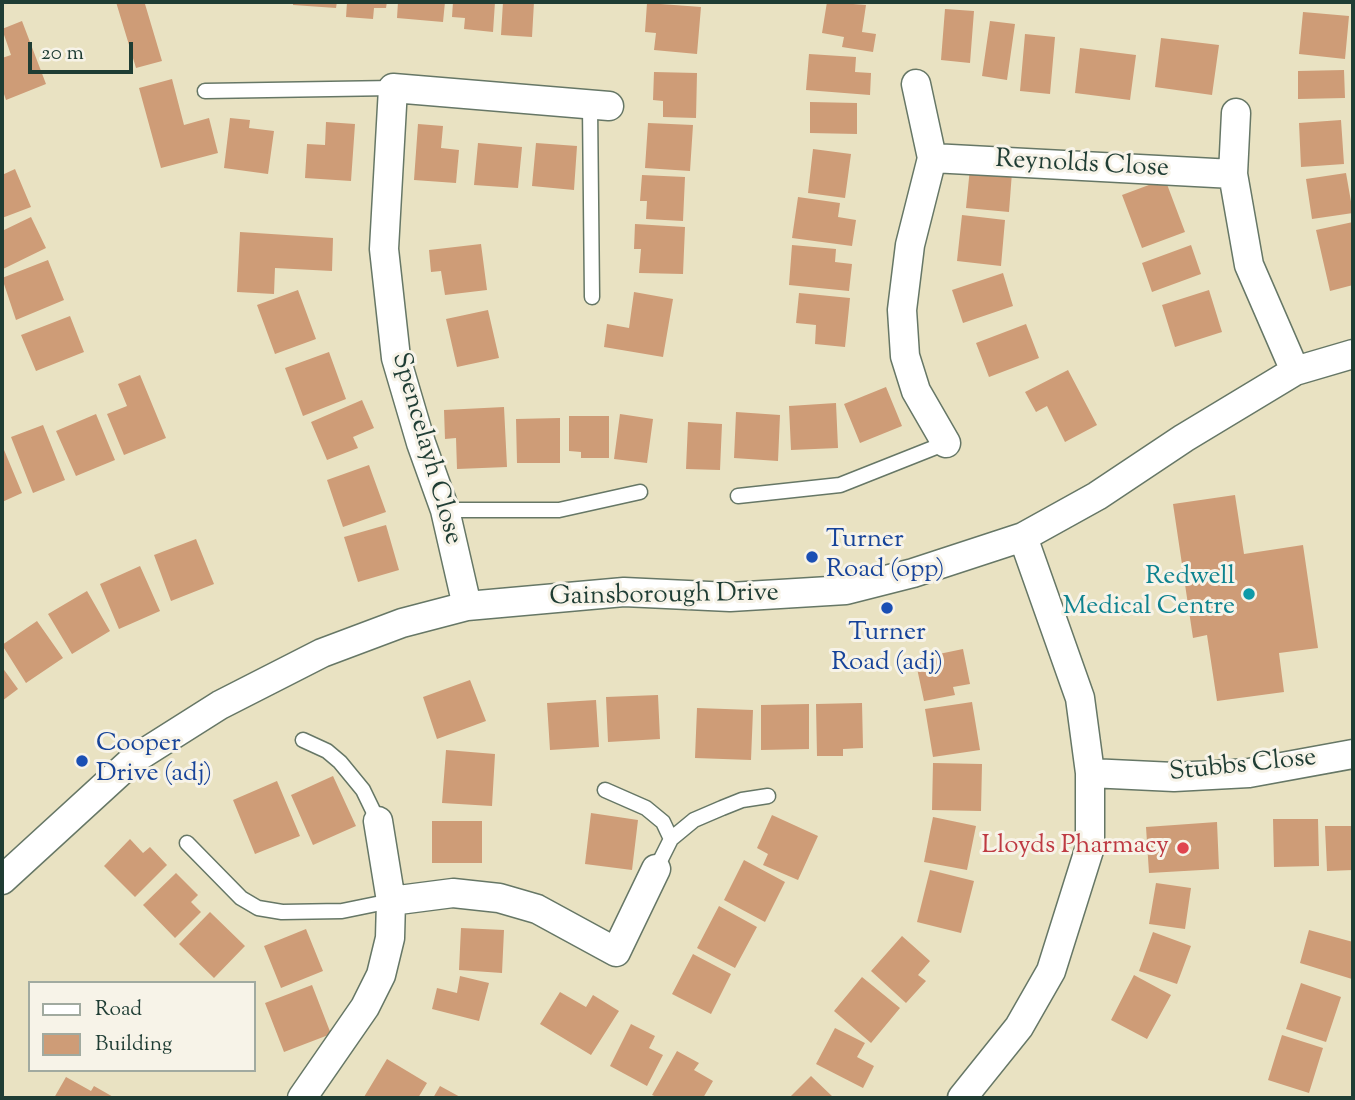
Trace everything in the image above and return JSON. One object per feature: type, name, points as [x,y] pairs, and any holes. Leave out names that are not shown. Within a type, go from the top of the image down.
[{"type":"street","points":[[916,84],[932,158],[909,245],[902,310],[905,356],[916,391],[946,443]]},
{"type":"street","points":[[393,88],[600,106]]},
{"type":"street","name":"Spencelayh Close","points":[[393,88],[384,250],[396,358],[421,443],[446,510],[467,606]]},
{"type":"street","points":[[1236,113],[1233,174],[1249,265],[1296,371]]},
{"type":"street","name":"Reynolds Close","points":[[932,158],[1233,174]]},
{"type":"street","name":"Gainsborough Drive","points":[[2,880],[134,760],[220,705],[322,653],[402,623],[467,606],[624,592],[730,597],[846,590],[914,573],[1023,537],[1097,496],[1184,438],[1296,371],[1353,354]]},
{"type":"street","points":[[962,1098],[1019,1027],[1051,971],[1090,847],[1090,773],[1080,698],[1023,537]]},
{"type":"street","name":"Stubbs Close","points":[[1090,773],[1174,776],[1248,773],[1353,754]]},
{"type":"street","points":[[302,1098],[365,1007],[381,975],[390,938],[391,901],[378,821]]},
{"type":"street","points":[[391,901],[453,893],[499,898],[537,909],[616,952],[656,869]]},
{"type":"lane","points":[[205,90],[393,88]]},
{"type":"lane","points":[[592,297],[600,106]]},
{"type":"lane","points":[[738,496],[840,485],[946,443]]},
{"type":"lane","points":[[446,510],[559,510],[640,492]]},
{"type":"lane","points":[[303,740],[327,751],[340,762],[363,790],[378,821]]},
{"type":"lane","points":[[605,790],[646,808],[663,821],[671,839]]},
{"type":"lane","points":[[656,869],[671,839],[694,820],[742,800],[768,796]]},
{"type":"lane","points":[[187,843],[241,898],[258,908],[282,912],[342,911],[391,901]]},
{"type":"building","points":[[116,2],[152,2],[145,4],[162,61],[136,68]]},
{"type":"building","points":[[293,2],[337,2],[336,8],[293,5]]},
{"type":"building","points":[[347,2],[387,2],[386,8],[374,8],[373,19],[346,17]]},
{"type":"building","points":[[398,2],[445,2],[443,22],[397,18]]},
{"type":"building","points":[[453,2],[495,2],[493,32],[464,29],[465,18],[452,17]]},
{"type":"building","points":[[503,2],[534,2],[532,37],[501,35]]},
{"type":"building","points":[[827,2],[866,5],[862,32],[876,34],[873,52],[842,47],[844,37],[822,33]]},
{"type":"building","points":[[647,3],[701,7],[697,54],[654,50],[656,33],[645,32]]},
{"type":"building","points":[[945,9],[974,11],[970,63],[941,60]]},
{"type":"building","points":[[1303,12],[1349,16],[1345,59],[1299,54]]},
{"type":"building","points":[[22,21],[46,84],[6,100],[2,88],[2,58],[11,55],[2,29]]},
{"type":"building","points":[[990,21],[1015,24],[1007,80],[982,76]]},
{"type":"building","points":[[1025,34],[1055,37],[1050,94],[1020,91]]},
{"type":"building","points":[[1161,38],[1219,45],[1212,95],[1155,87]]},
{"type":"building","points":[[1080,48],[1136,55],[1130,100],[1075,93]]},
{"type":"building","points":[[809,54],[856,57],[855,72],[871,73],[870,95],[806,90]]},
{"type":"building","points":[[1344,70],[1345,98],[1298,99],[1298,71]]},
{"type":"building","points":[[654,72],[697,73],[696,118],[663,117],[663,101],[653,100]]},
{"type":"building","points":[[172,79],[184,125],[209,118],[218,153],[161,168],[139,88]]},
{"type":"building","points":[[810,102],[857,103],[857,134],[810,133]]},
{"type":"building","points":[[230,118],[250,120],[249,128],[274,131],[268,174],[224,168]]},
{"type":"building","points":[[1341,120],[1344,164],[1301,167],[1299,123]]},
{"type":"building","points":[[326,122],[355,124],[351,181],[305,178],[307,144],[325,145]]},
{"type":"building","points":[[648,123],[693,125],[690,171],[645,168]]},
{"type":"building","points":[[418,124],[443,126],[441,148],[459,150],[456,183],[414,180]]},
{"type":"building","points":[[478,143],[522,147],[518,188],[474,185]]},
{"type":"building","points":[[536,143],[577,146],[574,190],[532,186]]},
{"type":"building","points":[[813,149],[851,154],[845,198],[808,193]]},
{"type":"building","points":[[970,168],[1012,172],[1009,212],[966,208]]},
{"type":"building","points":[[15,169],[31,207],[2,218],[2,175]]},
{"type":"building","points":[[1346,173],[1353,213],[1312,219],[1306,179]]},
{"type":"building","points":[[642,175],[685,177],[683,221],[646,219],[647,201],[640,201]]},
{"type":"building","points":[[1165,179],[1185,232],[1142,248],[1122,195]]},
{"type":"building","points":[[798,197],[840,203],[838,217],[856,220],[852,246],[792,238]]},
{"type":"building","points":[[962,215],[1005,220],[1001,266],[957,261]]},
{"type":"building","points":[[31,217],[46,248],[3,269],[2,231]]},
{"type":"building","points":[[1353,222],[1353,285],[1330,291],[1316,230]]},
{"type":"building","points":[[635,224],[685,227],[683,274],[639,273],[641,249],[634,249]]},
{"type":"building","points":[[240,232],[333,238],[332,271],[275,268],[274,294],[237,292]]},
{"type":"building","points":[[481,244],[487,290],[445,295],[441,271],[431,272],[429,250]]},
{"type":"building","points":[[792,245],[836,249],[835,262],[852,264],[849,291],[789,285]]},
{"type":"building","points":[[1191,245],[1201,274],[1152,292],[1142,263]]},
{"type":"building","points":[[48,260],[64,300],[16,320],[2,278]]},
{"type":"building","points":[[1003,273],[1013,306],[963,323],[952,290]]},
{"type":"building","points":[[298,290],[316,339],[275,354],[257,305]]},
{"type":"building","points":[[1209,290],[1222,332],[1175,347],[1162,305]]},
{"type":"building","points":[[634,292],[673,299],[663,357],[604,347],[607,324],[629,328]]},
{"type":"building","points":[[799,293],[850,298],[845,347],[815,344],[816,325],[796,323]]},
{"type":"building","points":[[488,310],[499,358],[457,367],[446,319]]},
{"type":"building","points":[[70,316],[84,352],[36,371],[21,335]]},
{"type":"building","points":[[1026,324],[1039,358],[989,377],[976,343]]},
{"type":"building","points":[[329,352],[346,399],[303,416],[285,368]]},
{"type":"building","points":[[1068,370],[1097,425],[1065,442],[1047,406],[1036,412],[1025,392]]},
{"type":"building","points":[[140,375],[166,438],[124,455],[107,414],[127,406],[118,384]]},
{"type":"building","points":[[886,387],[902,426],[860,443],[844,404]]},
{"type":"building","points":[[362,400],[374,428],[353,437],[358,448],[327,460],[311,422]]},
{"type":"building","points":[[836,403],[838,448],[791,450],[789,406]]},
{"type":"building","points":[[504,407],[507,467],[457,469],[456,438],[445,439],[444,410]]},
{"type":"building","points":[[736,412],[780,415],[778,461],[734,458]]},
{"type":"building","points":[[96,414],[115,460],[76,476],[56,431]]},
{"type":"building","points":[[620,414],[653,419],[647,463],[614,459]]},
{"type":"building","points":[[569,416],[609,416],[609,458],[581,458],[581,452],[569,451]]},
{"type":"building","points":[[560,418],[560,463],[517,463],[516,419]]},
{"type":"building","points":[[688,422],[722,424],[720,470],[686,469]]},
{"type":"building","points":[[43,425],[65,480],[33,493],[11,437]]},
{"type":"building","points":[[2,445],[22,493],[2,502]]},
{"type":"building","points":[[369,465],[386,512],[343,527],[327,480]]},
{"type":"building","name":"Redwell Medical Centre","points":[[1235,495],[1244,554],[1303,545],[1318,648],[1279,653],[1284,692],[1217,701],[1207,635],[1193,638],[1173,504]]},
{"type":"building","points":[[386,525],[399,570],[358,582],[344,537]]},
{"type":"building","points":[[196,539],[214,584],[171,601],[154,555]]},
{"type":"building","points":[[140,566],[160,611],[119,629],[100,584]]},
{"type":"building","points":[[87,591],[110,631],[72,654],[48,614]]},
{"type":"building","points":[[37,621],[63,658],[26,683],[2,645]]},
{"type":"building","points":[[963,649],[970,684],[953,687],[955,695],[924,701],[915,659]]},
{"type":"building","points":[[2,667],[18,689],[2,701]]},
{"type":"building","points":[[470,680],[486,721],[437,739],[423,697]]},
{"type":"building","points":[[658,695],[660,739],[608,742],[606,697]]},
{"type":"building","points":[[596,700],[599,747],[550,750],[547,703]]},
{"type":"building","points":[[972,702],[980,750],[933,757],[925,709]]},
{"type":"building","points":[[862,703],[863,748],[843,749],[843,756],[817,756],[816,704]]},
{"type":"building","points":[[809,704],[809,749],[761,750],[761,705]]},
{"type":"building","points":[[697,708],[753,710],[751,760],[695,758]]},
{"type":"building","points":[[446,750],[495,754],[492,806],[442,803]]},
{"type":"building","points":[[933,763],[982,764],[981,811],[932,810]]},
{"type":"building","points":[[333,776],[356,826],[313,845],[291,795]]},
{"type":"building","points":[[277,781],[300,836],[255,854],[233,800]]},
{"type":"building","points":[[591,813],[638,820],[632,870],[585,864]]},
{"type":"building","points":[[772,815],[818,836],[798,880],[763,865],[768,854],[757,848]]},
{"type":"building","points":[[933,817],[976,826],[967,870],[924,862]]},
{"type":"building","points":[[1273,819],[1318,819],[1319,866],[1274,867]]},
{"type":"building","points":[[432,821],[482,821],[482,863],[432,863]]},
{"type":"building","name":"Lloyds Pharmacy","points":[[1217,822],[1219,869],[1149,873],[1146,827]]},
{"type":"building","points":[[1325,826],[1353,826],[1353,870],[1327,871]]},
{"type":"building","points":[[130,839],[143,853],[150,847],[167,865],[135,897],[104,866]]},
{"type":"building","points":[[744,860],[785,882],[765,922],[724,900]]},
{"type":"building","points":[[930,870],[974,881],[961,933],[917,922]]},
{"type":"building","points":[[176,873],[198,895],[191,902],[201,912],[175,938],[143,905]]},
{"type":"building","points":[[1156,883],[1191,888],[1185,929],[1149,924]]},
{"type":"building","points":[[719,906],[757,927],[735,968],[697,948]]},
{"type":"building","points":[[210,912],[245,946],[214,978],[179,944]]},
{"type":"building","points":[[461,928],[504,930],[502,973],[459,970]]},
{"type":"building","points":[[306,929],[323,971],[281,988],[264,946]]},
{"type":"building","points":[[1309,930],[1353,942],[1352,979],[1300,963]]},
{"type":"building","points":[[1153,932],[1191,946],[1177,984],[1139,971]]},
{"type":"building","points":[[902,936],[930,961],[918,975],[926,981],[906,1003],[871,971]]},
{"type":"building","points":[[693,954],[731,974],[711,1014],[672,994]]},
{"type":"building","points":[[1134,975],[1171,995],[1147,1039],[1111,1020]]},
{"type":"building","points":[[460,976],[489,983],[479,1021],[432,1009],[437,988],[457,993]]},
{"type":"building","points":[[862,977],[900,1008],[871,1043],[834,1011]]},
{"type":"building","points":[[1301,983],[1341,997],[1326,1042],[1286,1029]]},
{"type":"building","points":[[312,985],[331,1034],[284,1052],[265,1003]]},
{"type":"building","points":[[560,992],[586,1007],[593,995],[619,1011],[591,1055],[540,1024]]},
{"type":"building","points":[[631,1024],[655,1036],[649,1048],[663,1055],[647,1086],[610,1066]]},
{"type":"building","points":[[835,1028],[865,1043],[857,1057],[874,1066],[863,1088],[816,1064]]},
{"type":"building","points":[[1282,1035],[1323,1048],[1309,1093],[1268,1080]]},
{"type":"building","points":[[677,1051],[699,1063],[694,1070],[713,1081],[703,1098],[659,1098],[652,1095]]},
{"type":"building","points":[[387,1059],[427,1083],[418,1098],[364,1097]]},
{"type":"building","points":[[811,1076],[834,1098],[789,1098]]},
{"type":"building","points":[[66,1077],[91,1091],[94,1086],[115,1098],[54,1098]]},
{"type":"building","points":[[440,1086],[462,1098],[433,1098]]},
{"type":"place","name":"Turner Road (opp)","points":[[812,557]]},
{"type":"place","name":"Redwell Medical Centre","points":[[1249,594]]},
{"type":"place","name":"Turner Road (adj)","points":[[887,608]]},
{"type":"place","name":"Cooper Drive (adj)","points":[[82,761]]},
{"type":"place","name":"Lloyds Pharmacy","points":[[1183,848]]}]
